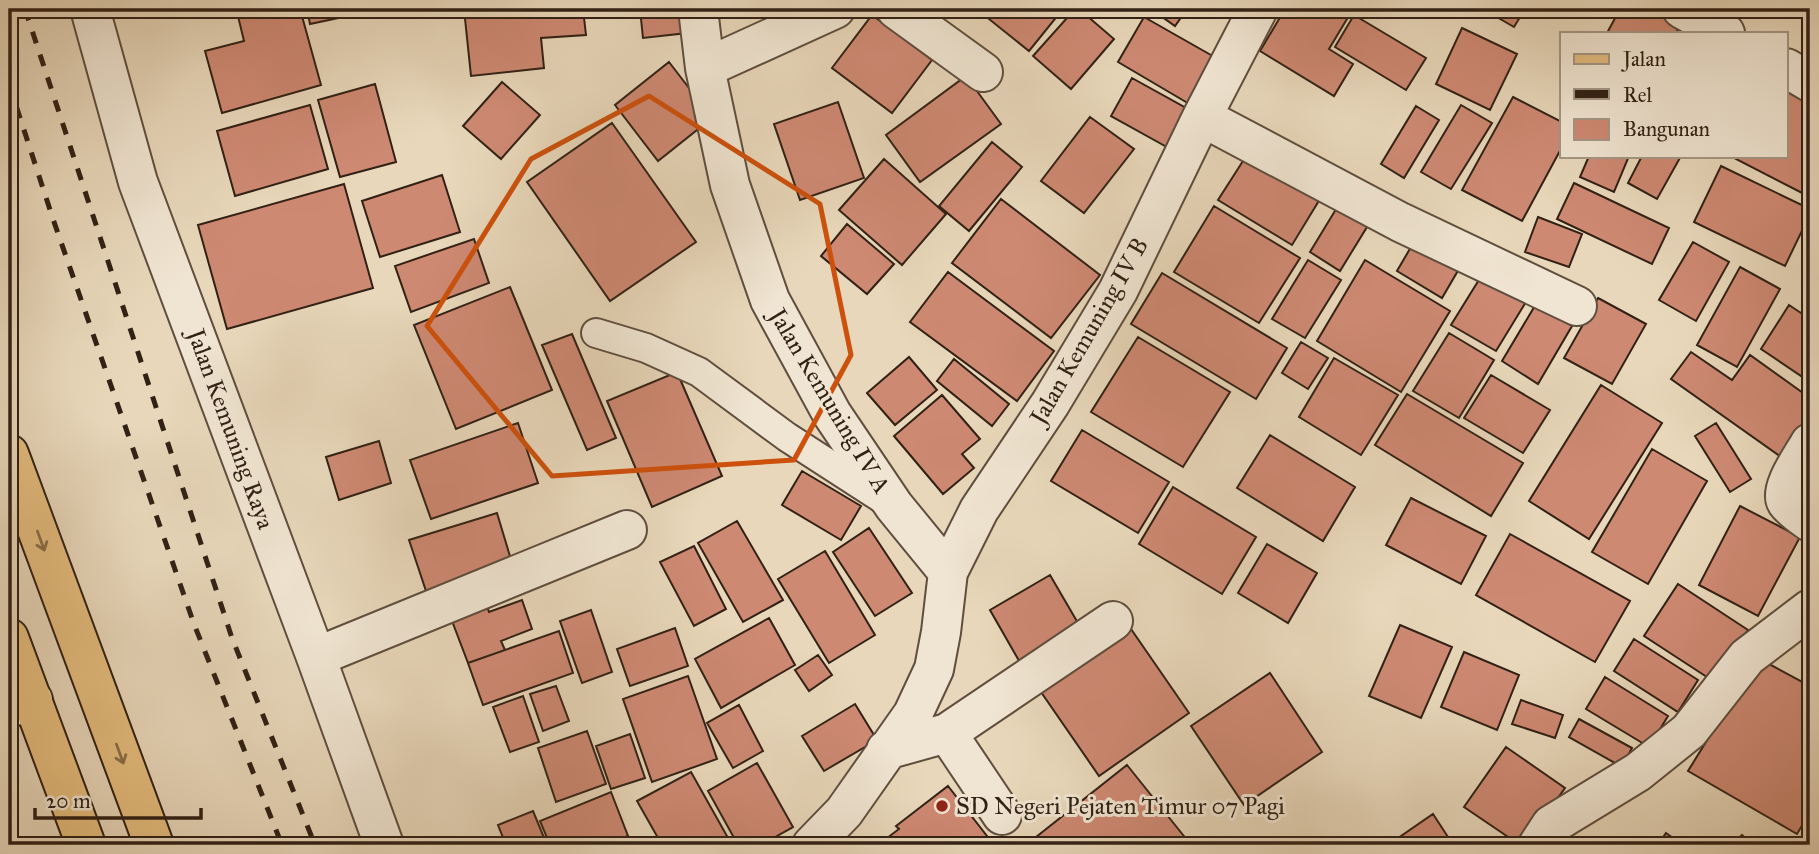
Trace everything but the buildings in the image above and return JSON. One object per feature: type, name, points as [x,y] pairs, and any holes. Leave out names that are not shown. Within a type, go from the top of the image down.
[{"type":"main road","points":[[9,454],[154,845]]},
{"type":"main road","points":[[9,638],[21,704],[86,845]]},
{"type":"street","name":"Jalan Kemuning Raya","points":[[90,9],[138,182],[384,845]]},
{"type":"street","name":"Jalan Kemuning IV A","points":[[698,9],[705,68],[730,185],[770,300],[832,414],[894,506],[948,572]]},
{"type":"street","points":[[705,68],[835,9]]},
{"type":"street","points":[[896,9],[983,72]]},
{"type":"street","name":"Jalan Kemuning IV B","points":[[812,845],[844,812],[913,715],[934,669],[948,572],[979,510],[1050,404],[1118,291],[1202,117],[1258,9]]},
{"type":"street","points":[[1682,9],[1723,32]]},
{"type":"street","points":[[1787,69],[1810,82]]},
{"type":"street","points":[[1202,117],[1400,222],[1577,306]]},
{"type":"street","points":[[1810,443],[1786,485],[1784,498],[1786,503],[1810,522]]},
{"type":"street","points":[[316,657],[627,530]]},
{"type":"street","points":[[1538,845],[1551,825],[1637,772],[1689,730],[1747,657],[1810,609]]},
{"type":"street","points":[[886,750],[947,733],[1113,621]]},
{"type":"street","points":[[947,733],[1002,815]]},
{"type":"lane","points":[[596,332],[646,348],[699,372],[787,437],[894,506]]},
{"type":"highlighted area","points":[[649,96],[820,204],[851,355],[794,460],[552,476],[427,326],[531,159]]},
{"type":"railway","points":[[25,9],[232,638],[315,845]]},
{"type":"railway","points":[[9,84],[53,219],[194,624],[282,845]]},
{"type":"place","name":"SD Negeri Pejaten Timur 07 Pagi","points":[[942,806]]}]
